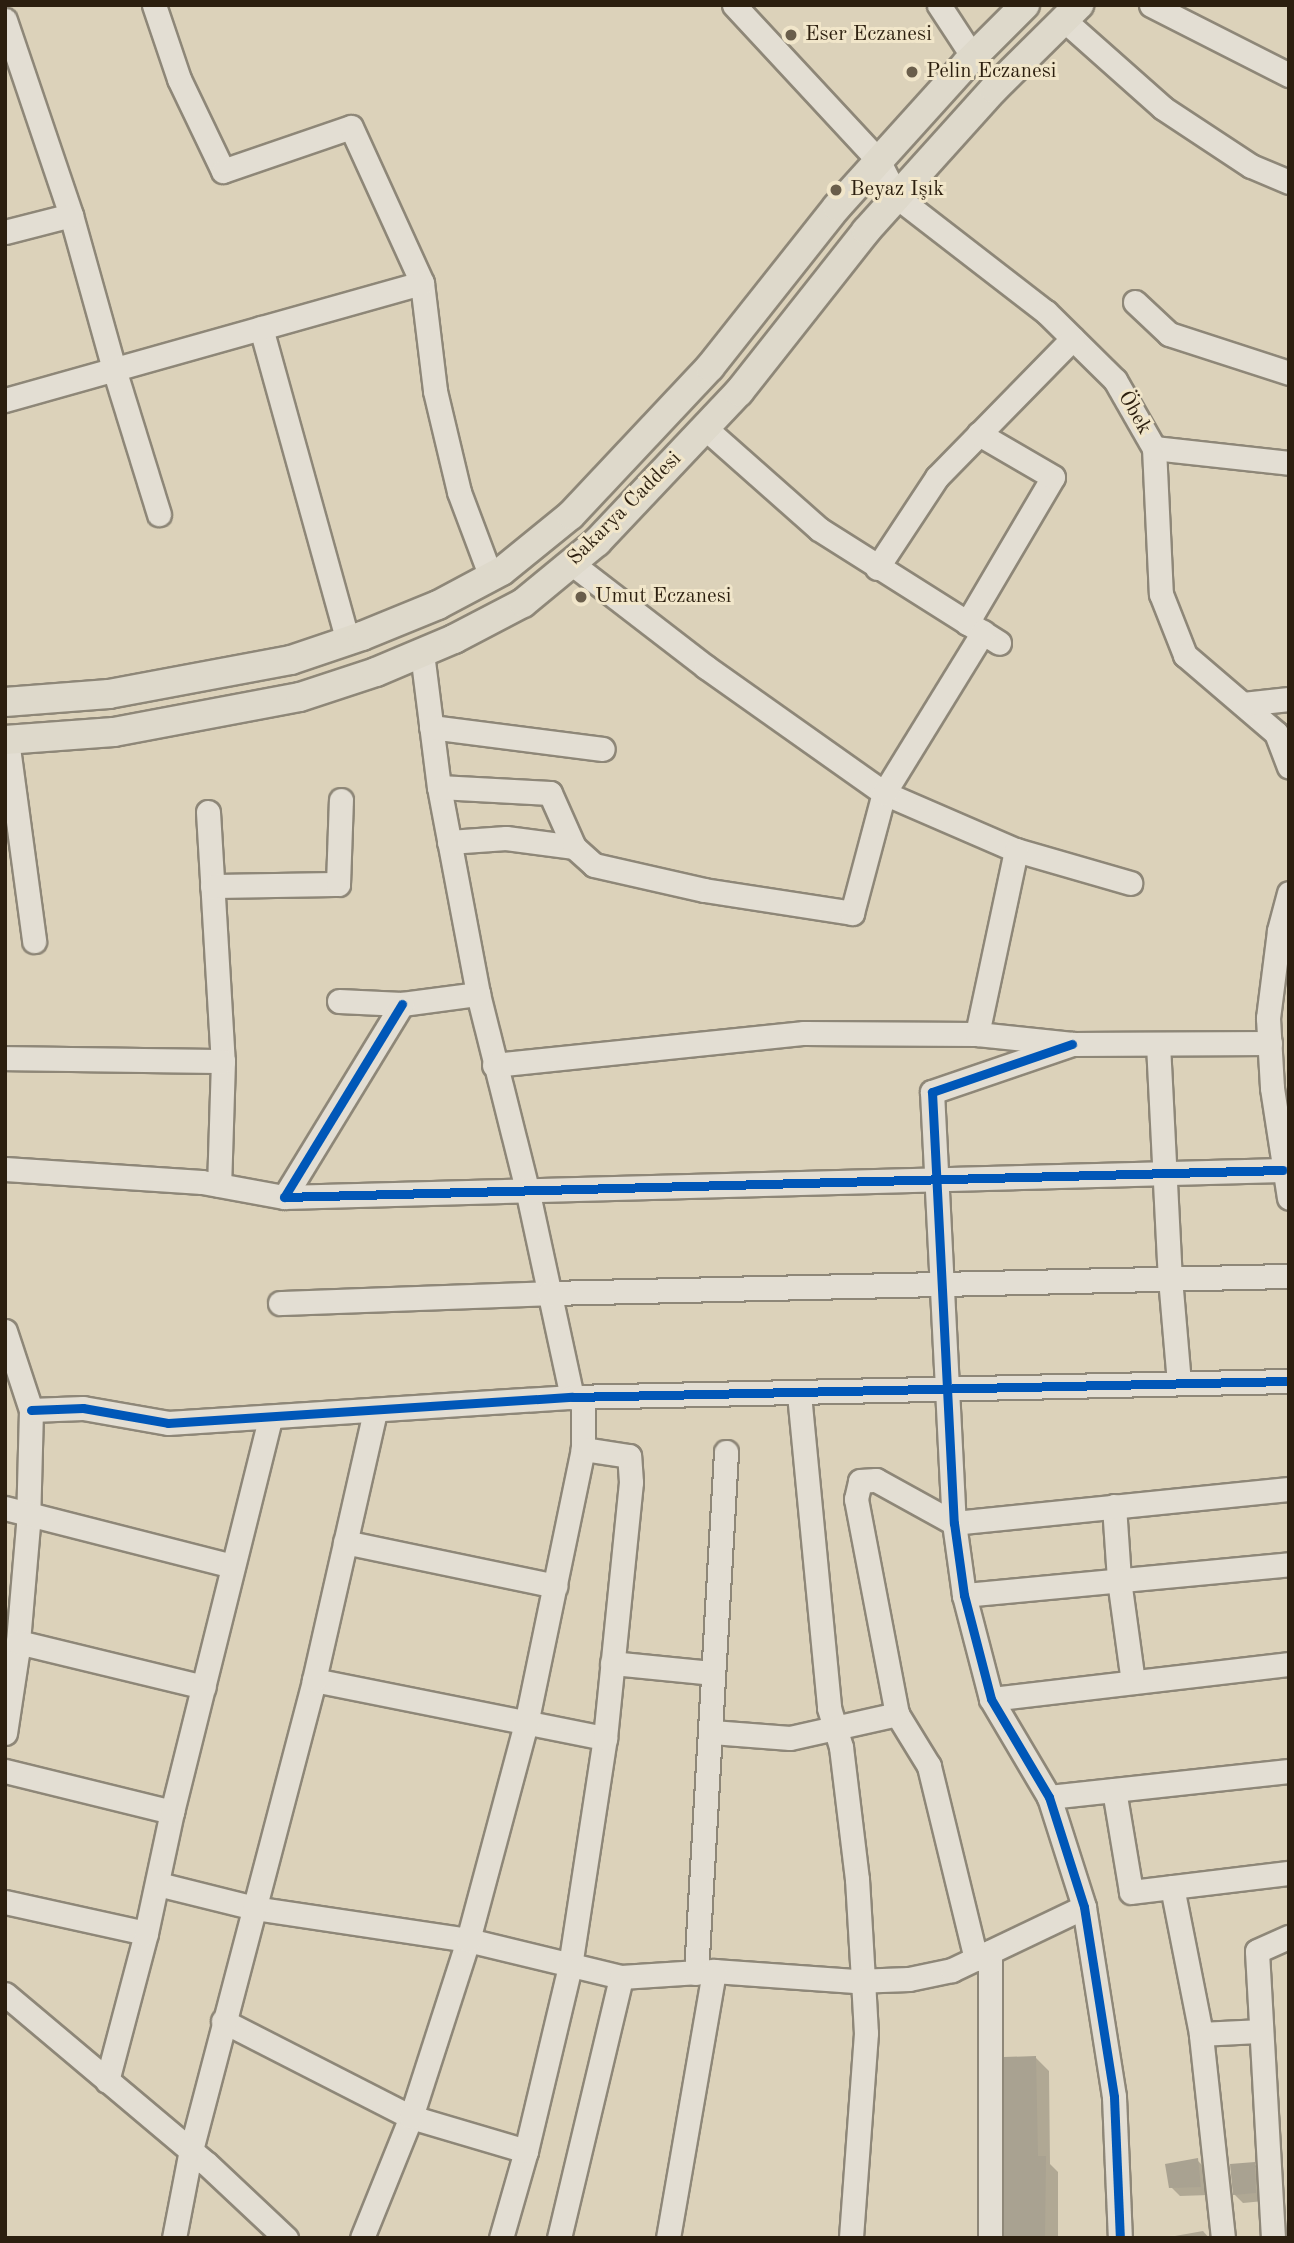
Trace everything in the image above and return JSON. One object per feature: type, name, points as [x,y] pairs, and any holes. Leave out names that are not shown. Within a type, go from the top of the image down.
[{"type":"main road","name":"Sakarya Caddesi","points":[[5,702],[109,694],[291,660],[348,641],[438,605],[491,577],[571,514],[710,367],[837,207],[878,160],[973,57],[1026,5]]},
{"type":"main road","name":"Sakarya Caddesi","points":[[6,740],[114,732],[300,697],[422,653],[523,603],[597,542],[705,428],[738,392],[897,197],[994,89],[1071,13]]},
{"type":"street","points":[[154,5],[179,79],[223,171],[351,127],[422,283],[438,404],[459,492],[491,577]]},
{"type":"street","name":"Öbek","points":[[734,5],[878,160],[897,197],[1046,312],[1115,380],[1154,448],[1160,525],[1161,594],[1185,655],[1276,733],[1289,767]]},
{"type":"street","points":[[939,5],[973,57]]},
{"type":"street","points":[[1151,5],[1289,75]]},
{"type":"street","points":[[1071,13],[1163,108],[1251,166],[1289,182]]},
{"type":"street","points":[[5,20],[71,215],[114,369],[159,514]]},
{"type":"street","points":[[5,232],[71,215]]},
{"type":"street","points":[[5,400],[422,283]]},
{"type":"street","points":[[1135,302],[1168,334],[1289,373]]},
{"type":"street","points":[[261,328],[348,641]]},
{"type":"street","points":[[877,568],[937,477],[1073,338]]},
{"type":"street","points":[[705,428],[819,529],[983,633]]},
{"type":"street","points":[[439,787],[550,793],[574,847],[594,865],[704,890],[852,914],[884,793],[983,633],[1053,477],[979,434]]},
{"type":"street","points":[[1154,448],[1289,463]]},
{"type":"street","points":[[571,563],[706,667],[884,793],[1016,849],[1130,883]]},
{"type":"street","points":[[362,2238],[411,2117],[468,1940],[526,1724],[583,1449],[577,1397],[549,1293],[527,1189],[478,994],[439,787],[422,653]]},
{"type":"street","points":[[1243,704],[1289,699]]},
{"type":"street","points":[[431,727],[603,749]]},
{"type":"street","points":[[6,740],[34,941]]},
{"type":"street","points":[[212,886],[338,884],[341,800]]},
{"type":"street","points":[[208,812],[223,1061],[219,1185]]},
{"type":"street","points":[[450,842],[506,838],[574,847]]},
{"type":"street","points":[[977,1034],[1016,849]]},
{"type":"street","points":[[1289,894],[1279,932],[1268,1018],[1269,1043],[1280,1088],[1283,1170],[1289,1198]]},
{"type":"street","points":[[340,1001],[402,1004],[478,994]]},
{"type":"street","points":[[284,1197],[402,1004]]},
{"type":"street","points":[[494,1065],[804,1033],[977,1034],[1072,1044],[1269,1043]]},
{"type":"street","points":[[1072,1044],[932,1091],[954,1523],[964,1595],[991,1699],[1049,1797],[1084,1907],[1114,2097],[1120,2238]]},
{"type":"street","points":[[1158,1044],[1170,1279],[1179,1382]]},
{"type":"street","points":[[5,1058],[223,1061]]},
{"type":"street","points":[[5,1169],[219,1185],[284,1197],[1283,1170]]},
{"type":"street","points":[[280,1303],[549,1293],[1289,1276]]},
{"type":"street","points":[[5,1331],[30,1410],[28,1512],[5,1734]]},
{"type":"street","points":[[30,1410],[83,1408],[168,1423],[577,1397],[1289,1381]]},
{"type":"street","points":[[799,1394],[829,1709],[837,1730],[857,1879],[866,2034],[851,2238]]},
{"type":"street","points":[[174,2238],[191,2150],[313,1680],[375,1411]]},
{"type":"street","points":[[107,2081],[146,1933],[172,1812],[270,1418]]},
{"type":"street","points":[[501,2238],[526,2151],[570,1966],[605,1738],[631,1482],[629,1456],[583,1449]]},
{"type":"street","points":[[668,2238],[705,1972],[713,1673],[726,1452]]},
{"type":"street","points":[[990,2238],[983,1955],[929,1766],[897,1714],[856,1499],[860,1481],[876,1480],[954,1523],[1289,1489]]},
{"type":"street","points":[[1114,1506],[1119,1580],[1133,1682]]},
{"type":"street","points":[[5,1508],[233,1566]]},
{"type":"street","points":[[345,1542],[555,1586]]},
{"type":"street","points":[[964,1595],[1289,1564]]},
{"type":"street","points":[[14,1628],[204,1687]]},
{"type":"street","points":[[612,1663],[713,1673]]},
{"type":"street","points":[[991,1699],[1289,1664]]},
{"type":"street","points":[[313,1680],[605,1738]]},
{"type":"street","points":[[712,1732],[790,1738],[837,1730],[897,1714]]},
{"type":"street","points":[[5,1771],[172,1812]]},
{"type":"street","points":[[1049,1797],[1289,1771]]},
{"type":"street","points":[[1114,1790],[1131,1892],[1289,1874]]},
{"type":"street","points":[[158,1884],[254,1908],[468,1940],[621,1977],[705,1972],[863,1980],[909,1979],[952,1970],[1084,1907]]},
{"type":"street","points":[[1172,1887],[1201,2034],[1223,2238]]},
{"type":"street","points":[[5,1902],[146,1933]]},
{"type":"street","points":[[1273,2238],[1257,1951],[1289,1937]]},
{"type":"street","points":[[559,2238],[621,1977]]},
{"type":"street","points":[[5,1994],[191,2150],[281,2235]]},
{"type":"street","points":[[223,2021],[411,2117],[526,2151]]},
{"type":"street","points":[[1201,2034],[1261,2031]]},
{"type":"building","points":[[1036,2056],[1038,2156],[1046,2156],[1045,2238],[1004,2238],[1004,2057]]},
{"type":"building","points":[[1198,2158],[1201,2187],[1169,2188],[1165,2164]]},
{"type":"building","points":[[1255,2162],[1256,2193],[1233,2195],[1230,2164]]},
{"type":"cycle path","points":[[402,1004],[284,1197],[1283,1170]]},
{"type":"cycle path","points":[[1072,1044],[932,1092],[954,1523],[964,1595],[991,1699],[1049,1797],[1084,1907],[1114,2097],[1120,2238]]},
{"type":"cycle path","points":[[31,1410],[83,1408],[168,1423],[572,1397],[1289,1381]]},
{"type":"place","name":"Eser Eczanesi","points":[[791,35]]},
{"type":"place","name":"Pelin Eczanesi","points":[[912,72]]},
{"type":"place","name":"Beyaz Işık","points":[[836,190]]},
{"type":"place","name":"Umut Eczanesi","points":[[581,597]]}]
